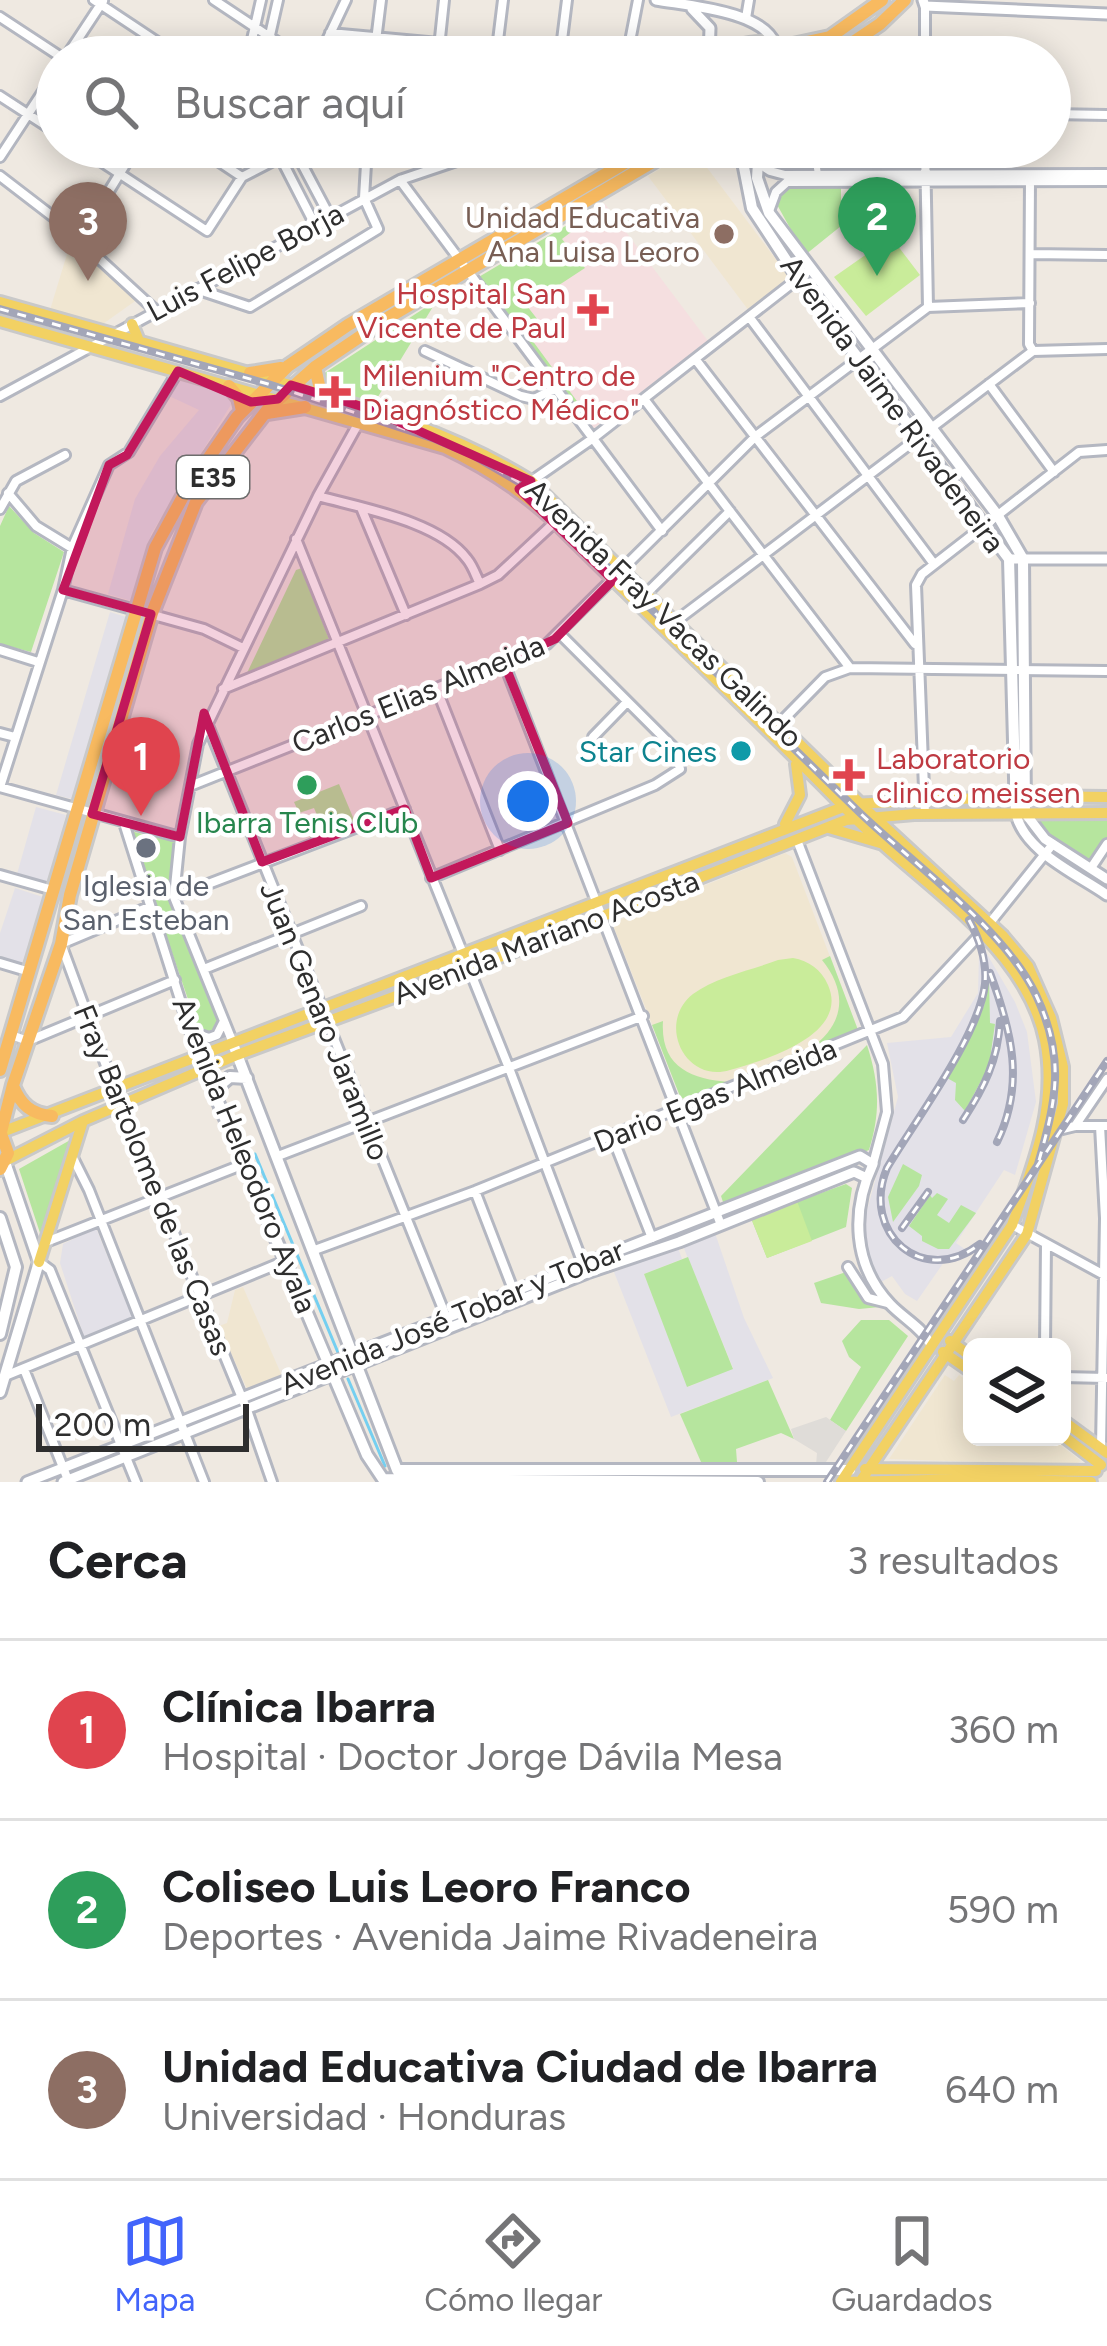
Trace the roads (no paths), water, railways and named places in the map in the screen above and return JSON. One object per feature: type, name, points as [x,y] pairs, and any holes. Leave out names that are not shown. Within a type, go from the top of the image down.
[{"type":"highway","points":[[831,36],[882,0]]},
{"type":"highway","points":[[860,36],[905,0]]},
{"type":"highway","name":"E35","points":[[0,1070],[145,612],[196,502],[261,416],[291,385],[619,168]]},
{"type":"highway","name":"E35","points":[[145,612],[154,548],[186,491],[242,411],[272,380],[349,326],[641,168]]},
{"type":"highway","points":[[250,374],[288,366]]},
{"type":"highway","points":[[314,368],[320,394]]},
{"type":"highway","points":[[229,386],[242,411]]},
{"type":"highway","points":[[261,416],[305,407]]},
{"type":"highway","name":"E35","points":[[4,1164],[8,1147],[1,1132],[61,944],[85,813]]},
{"type":"highway","points":[[13,1085],[20,1102],[31,1111],[52,1116]]},
{"type":"main road","name":"Avenida Jaime Rivadeneira","points":[[744,168],[752,208],[873,350],[998,516],[1023,559],[1017,671],[1020,813]]},
{"type":"main road","name":"Avenida Jaime Rivadeneira","points":[[758,168],[760,193],[804,274],[1009,560],[1017,671]]},
{"type":"main road","name":"Avenida Fray Vacas Galindo","points":[[0,302],[320,394],[447,436],[489,455],[624,570],[986,928],[1032,1000],[1044,1037],[1050,1082],[1042,1134],[1012,1225],[930,1336],[845,1478]]},
{"type":"main road","name":"Avenida Fray Vacas Galindo","points":[[0,321],[445,448],[525,485],[555,522],[663,631],[854,817],[1028,966],[1052,1018],[1063,1066],[1058,1130],[1028,1234],[861,1482]]},
{"type":"main road","points":[[132,323],[139,341]]},
{"type":"main road","points":[[782,829],[800,795],[795,760]]},
{"type":"main road","name":"Avenida Mariano Acosta","points":[[1,1132],[469,969],[854,817],[1018,796],[1107,797]]},
{"type":"main road","name":"Avenida Mariano Acosta","points":[[235,1050],[323,1007],[845,806],[860,802],[921,809],[1107,813]]},
{"type":"main road","points":[[911,851],[902,822],[921,809]]},
{"type":"main road","points":[[826,828],[883,844]]},
{"type":"main road","name":"Avenida Heleodoro Ayala","points":[[235,1050],[397,1470]]},
{"type":"main road","name":"Avenida Mariano Acosta","points":[[4,1164],[201,1063]]},
{"type":"main road","name":"Avenida Heleodoro Ayala","points":[[201,1063],[367,1455],[382,1480]]},
{"type":"main road","points":[[215,1095],[230,1077],[247,1078]]},
{"type":"main road","points":[[0,1392],[82,1121]]},
{"type":"main road","points":[[4,1164],[39,1262]]},
{"type":"main road","points":[[0,1218],[16,1267],[0,1334]]},
{"type":"main road","points":[[930,1336],[963,1353]]},
{"type":"main road","points":[[948,1347],[963,1363]]},
{"type":"main road","points":[[1071,1431],[1100,1466]]},
{"type":"main road","points":[[1071,1443],[1100,1466]]},
{"type":"main road","points":[[382,1480],[590,1474],[861,1482],[898,1477],[1035,1478],[1100,1466]]},
{"type":"main road","points":[[845,1478],[870,1469],[898,1477]]},
{"type":"main road","points":[[397,1470],[505,1475]]},
{"type":"main road","points":[[706,1475],[758,1482]]},
{"type":"street","points":[[214,0],[267,36]]},
{"type":"street","points":[[251,36],[261,0]]},
{"type":"street","points":[[268,36],[278,0]]},
{"type":"street","points":[[376,36],[381,0]]},
{"type":"street","points":[[440,36],[444,0]]},
{"type":"street","points":[[499,36],[503,0]]},
{"type":"street","points":[[562,36],[567,0]]},
{"type":"street","points":[[631,36],[638,0]]},
{"type":"street","points":[[656,0],[746,18],[771,36]]},
{"type":"street","points":[[746,18],[749,0]]},
{"type":"street","points":[[78,36],[100,1],[150,36]]},
{"type":"street","points":[[329,36],[341,2]]},
{"type":"street","points":[[894,11],[924,3],[1107,14]]},
{"type":"street","points":[[924,3],[925,36]]},
{"type":"street","points":[[688,6],[710,28],[711,36]]},
{"type":"street","points":[[0,16],[36,39]]},
{"type":"street","points":[[330,33],[350,36]]},
{"type":"street","points":[[0,95],[36,119]]},
{"type":"street","points":[[0,157],[36,102]]},
{"type":"street","points":[[1071,114],[1107,115]]},
{"type":"street","points":[[112,168],[207,231],[242,177],[254,168]]},
{"type":"street","points":[[79,240],[124,168]]},
{"type":"street","points":[[228,168],[242,177]]},
{"type":"street","points":[[288,168],[315,225]]},
{"type":"street","points":[[303,168],[330,217]]},
{"type":"street","points":[[194,289],[253,306],[378,229],[364,198],[366,168]]},
{"type":"street","name":"Luis Felipe Borja","points":[[0,396],[364,198],[434,168]]},
{"type":"street","points":[[765,168],[785,175],[1107,178]]},
{"type":"street","points":[[817,168],[818,175]]},
{"type":"street","points":[[925,168],[928,307],[1030,303]]},
{"type":"street","points":[[0,176],[155,310]]},
{"type":"street","points":[[769,213],[776,193],[787,182],[925,177]]},
{"type":"street","points":[[1030,177],[1033,351]]},
{"type":"street","points":[[400,180],[662,531]]},
{"type":"street","points":[[1030,254],[1107,255]]},
{"type":"street","points":[[525,485],[592,440],[804,274]]},
{"type":"street","name":"Carlos Elias Almeida","points":[[190,785],[504,663],[560,634],[756,436],[928,307]]},
{"type":"street","points":[[750,318],[934,564]]},
{"type":"street","points":[[663,631],[1033,351],[1107,349]]},
{"type":"street","points":[[425,351],[521,396],[534,399],[554,389]]},
{"type":"street","points":[[696,361],[917,646]]},
{"type":"street","points":[[178,371],[129,452],[109,465],[72,548],[0,787],[180,837]]},
{"type":"street","points":[[988,384],[1054,472]]},
{"type":"street","points":[[644,399],[850,668]]},
{"type":"street","name":"Avenida Heleodoro Ayala","points":[[235,1050],[175,897],[190,785],[207,722],[358,424]]},
{"type":"street","points":[[921,809],[916,585],[934,564],[1079,452],[1107,450]]},
{"type":"street","points":[[0,509],[16,482],[65,455]]},
{"type":"street","points":[[8,494],[36,526],[72,548]]},
{"type":"street","points":[[318,496],[410,522],[448,541],[468,559],[480,584]]},
{"type":"street","points":[[362,508],[406,615]]},
{"type":"street","points":[[647,593],[730,511]]},
{"type":"street","points":[[223,688],[498,575],[555,522]]},
{"type":"street","points":[[296,539],[547,1162],[585,1269]]},
{"type":"street","points":[[1009,560],[1107,559]]},
{"type":"street","points":[[63,590],[204,629],[243,649]]},
{"type":"street","points":[[431,878],[568,823],[673,777],[680,769],[674,748],[560,634]]},
{"type":"street","points":[[0,650],[38,662]]},
{"type":"street","points":[[504,663],[721,1225]]},
{"type":"street","points":[[769,734],[825,676],[850,668],[1107,671]]},
{"type":"street","points":[[437,690],[500,850]]},
{"type":"street","points":[[593,736],[628,702]]},
{"type":"street","name":"Juan Genaro Jaramillo","points":[[207,722],[447,1319]]},
{"type":"street","points":[[0,733],[15,737]]},
{"type":"street","points":[[175,897],[405,809]]},
{"type":"street","points":[[1020,813],[1027,836],[1107,879]]},
{"type":"street","name":"Avenida Heleodoro Ayala","points":[[124,823],[201,1063]]},
{"type":"street","points":[[797,838],[883,1064],[888,1094],[885,1130],[858,1214],[858,1236],[874,1282],[889,1303],[930,1336]]},
{"type":"street","points":[[1091,868],[1107,844]]},
{"type":"street","points":[[1049,849],[1107,895]]},
{"type":"street","name":"Dario Egas Almeida","points":[[312,1251],[475,1191],[903,1017],[986,928],[1049,849]]},
{"type":"street","points":[[0,875],[55,891]]},
{"type":"street","points":[[204,969],[361,906]]},
{"type":"street","points":[[61,944],[149,907]]},
{"type":"street","name":"Fray Bartolome de las Casas","points":[[61,944],[272,1482]]},
{"type":"street","points":[[0,963],[30,972]]},
{"type":"street","points":[[11,1035],[28,1041],[175,980]]},
{"type":"street","points":[[278,1156],[644,1016]]},
{"type":"street","points":[[190,1026],[194,1033],[209,1038],[224,1020]]},
{"type":"street","points":[[3,1054],[21,1059]]},
{"type":"street","points":[[1075,1126],[1107,1078]]},
{"type":"street","points":[[1042,1134],[1075,1126],[1104,1126],[1105,1378],[1100,1466]]},
{"type":"street","points":[[613,1136],[652,1238]]},
{"type":"street","points":[[72,1156],[204,1482]]},
{"type":"street","name":"Avenida José Tobar y Tobar","points":[[357,1359],[860,1156],[873,1164]]},
{"type":"street","points":[[46,1242],[245,1164]]},
{"type":"street","name":"Avenida José Tobar y Tobar","points":[[27,1482],[244,1405],[515,1293],[721,1225],[854,1172],[867,1178]]},
{"type":"street","points":[[475,1191],[515,1293]]},
{"type":"street","points":[[1012,1225],[1105,1276]]},
{"type":"street","points":[[1045,1338],[1046,1244]]},
{"type":"street","points":[[3,1377],[286,1261]]},
{"type":"street","points":[[39,1262],[50,1270],[136,1482]]},
{"type":"street","points":[[848,1267],[868,1298],[889,1303]]},
{"type":"street","points":[[25,1369],[66,1481]]},
{"type":"street","points":[[1071,1377],[1105,1378]]},
{"type":"street","name":"Avenida José Tobar y Tobar","points":[[66,1481],[89,1477],[182,1428]]},
{"type":"street","points":[[382,1480],[397,1470]]},
{"type":"waterway","points":[[255,1154],[339,1355]]},
{"type":"waterway","points":[[348,1379],[385,1466]]},
{"type":"railway","points":[[0,309],[268,384],[435,439],[524,485],[859,812],[956,898],[1022,970],[1045,1018],[1055,1060],[1050,1120],[1038,1164]]},
{"type":"railway","points":[[969,920],[985,967],[980,1005],[959,1053],[887,1168],[881,1192],[882,1214],[890,1233],[919,1257],[959,1256],[980,1244]]},
{"type":"railway","points":[[990,973],[1009,1037],[1013,1079],[997,1142]]},
{"type":"railway","points":[[963,1120],[989,1073],[1000,1021]]},
{"type":"railway","points":[[827,1482],[1107,1061]]},
{"type":"railway","points":[[902,1228],[928,1192]]},
{"type":"place","name":"Unidad Educativa Ana Luisa Leoro","points":[[724,234]]},
{"type":"place","name":"Coliseo Luis Leoro Franco","points":[[877,276]]},
{"type":"place","name":"Unidad Educativa Ciudad de Ibarra","points":[[88,281]]},
{"type":"place","name":"Hospital San Vicente de Paul","points":[[593,310]]},
{"type":"place","name":"Milenium \"Centro de Diagnóstico Médico\"","points":[[335,392]]},
{"type":"place","name":"Star Cines","points":[[741,751]]},
{"type":"place","name":"Laboratorio clinico meissen","points":[[849,775]]},
{"type":"place","name":"Ibarra Tenis Club","points":[[307,785]]},
{"type":"place","name":"Clínica Ibarra","points":[[141,816]]},
{"type":"place","name":"Iglesia de San Esteban","points":[[146,848]]}]
